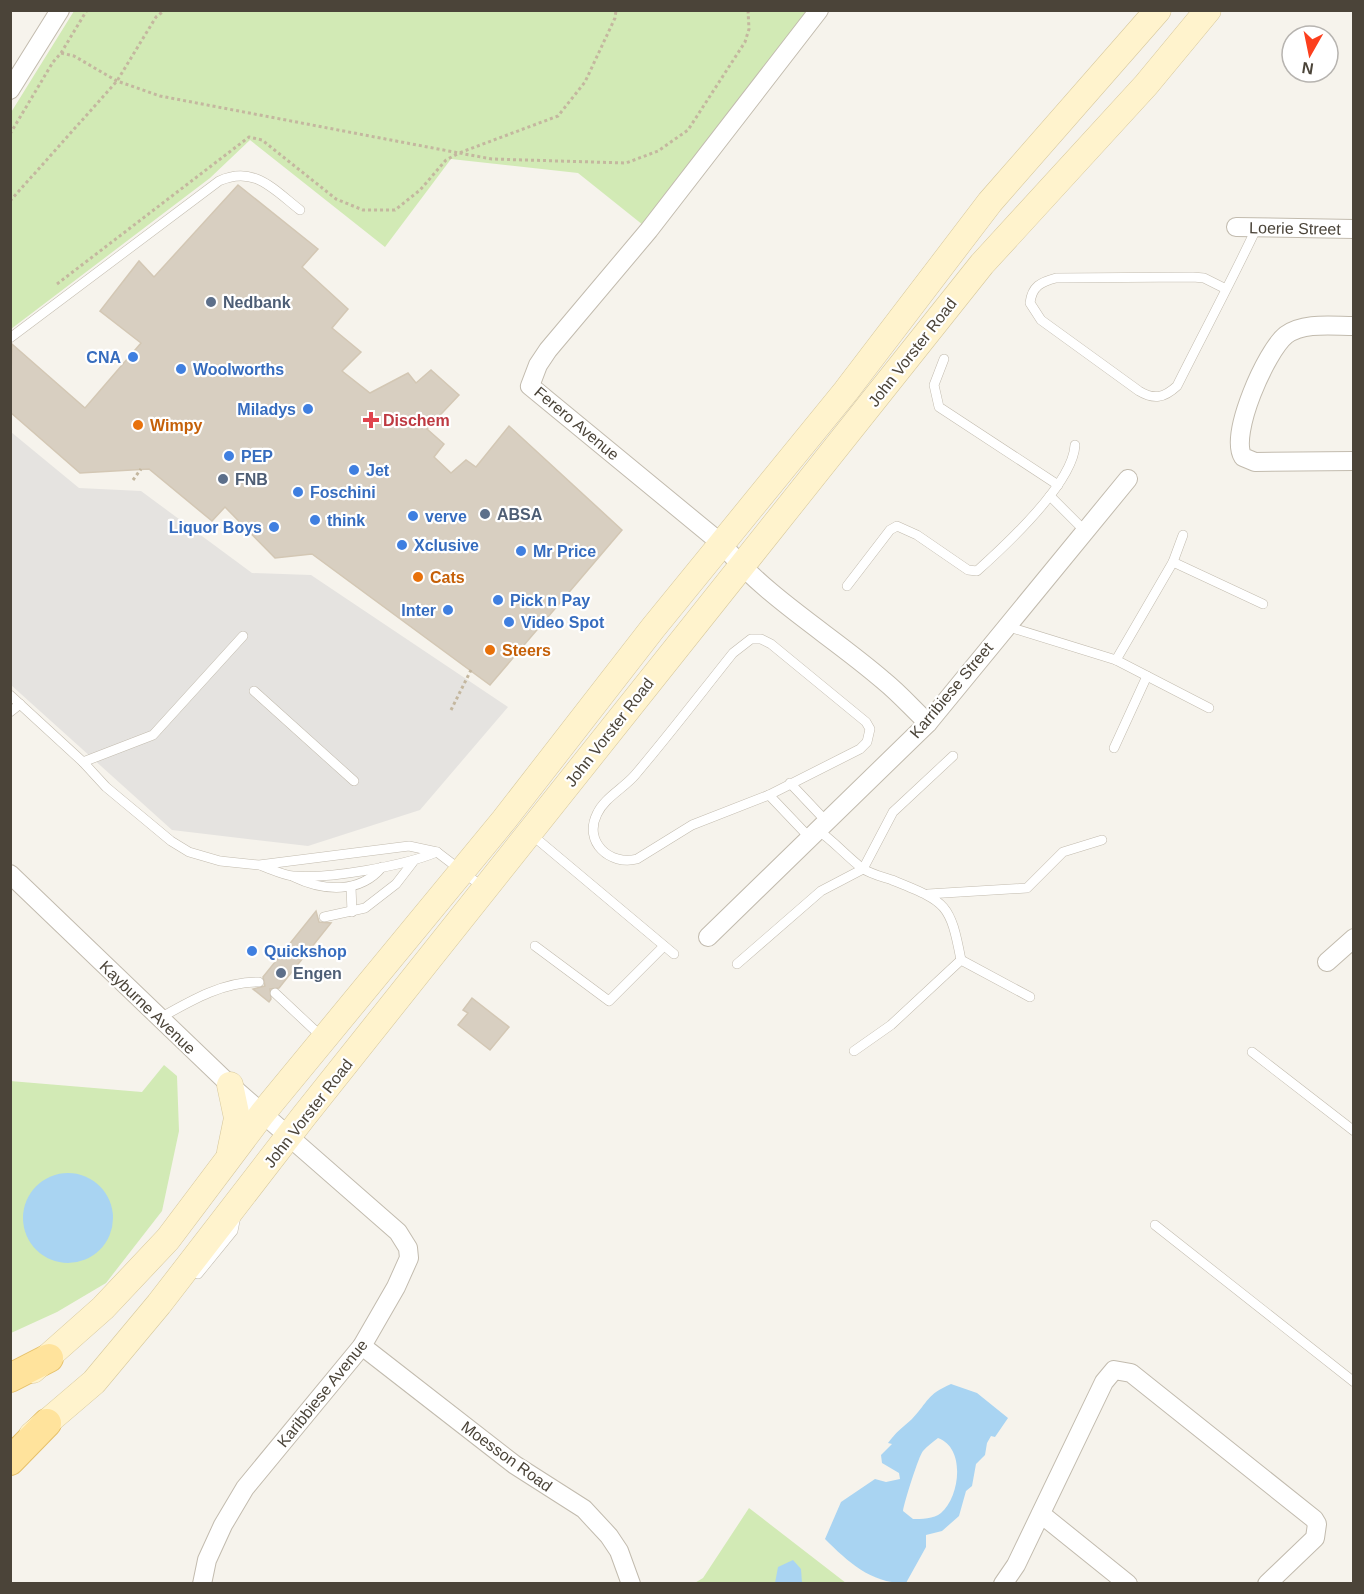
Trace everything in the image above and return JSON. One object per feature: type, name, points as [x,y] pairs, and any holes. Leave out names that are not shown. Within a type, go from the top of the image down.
[{"type":"main road","name":"John Vorster Road","points":[[10,1388],[104,1308],[168,1239],[262,1114],[463,870],[846,391],[990,202],[1158,10]]},
{"type":"main road","name":"John Vorster Road","points":[[10,1451],[47,1423],[94,1382],[179,1280],[288,1137],[982,264],[1146,85],[1208,10]]},
{"type":"main road","points":[[225,1166],[235,1137],[237,1118],[230,1085]]},
{"type":"main road","points":[[10,1378],[48,1358]]},
{"type":"main road","points":[[10,1461],[47,1423]]},
{"type":"street","points":[[10,90],[60,10]]},
{"type":"street","name":"Ferero Avenue","points":[[819,10],[649,230],[548,350],[538,365],[530,386],[723,544],[741,567],[885,681],[928,723]]},
{"type":"street","name":"Loerie Street","points":[[1236,227],[1353,230]]},
{"type":"street","points":[[1353,326],[1308,327],[1286,335],[1278,343],[1255,386],[1238,442],[1243,457],[1255,462],[1353,461]]},
{"type":"street","name":"Karribiese Street","points":[[708,937],[928,723],[1005,626],[1128,479]]},
{"type":"street","name":"Kayburne Avenue","points":[[10,874],[230,1085],[288,1137]]},
{"type":"street","points":[[1327,962],[1353,938]]},
{"type":"street","name":"Karibbiese Avenue","points":[[202,1584],[207,1560],[245,1488],[362,1346],[406,1267],[408,1248],[398,1232],[288,1137]]},
{"type":"street","name":"Moesson Road","points":[[362,1346],[515,1465],[584,1509],[614,1544],[630,1575],[631,1584]]},
{"type":"street","points":[[1003,1584],[1016,1565],[1104,1382],[1114,1370],[1131,1373],[1314,1519],[1317,1524],[1315,1538],[1276,1581]]},
{"type":"street","points":[[1041,1514],[1128,1584]]},
{"type":"lane","points":[[10,338],[219,181],[231,175],[242,174],[257,178],[300,210]]},
{"type":"lane","points":[[1226,289],[1204,278],[1192,277],[1056,278],[1042,282],[1036,287],[1030,303],[1041,320],[1139,391],[1149,396],[1159,397],[1168,394],[1177,386],[1226,289],[1256,229]]},
{"type":"lane","points":[[945,359],[934,385],[939,406],[1058,485]]},
{"type":"lane","points":[[848,586],[890,530],[897,526],[917,535],[968,570],[977,571],[1050,496],[1074,458],[1075,445]]},
{"type":"lane","points":[[1050,496],[1085,531]]},
{"type":"lane","points":[[1116,660],[1173,562],[1183,535]]},
{"type":"lane","points":[[1173,562],[1263,604]]},
{"type":"lane","points":[[1005,626],[1116,660],[1209,708]]},
{"type":"lane","points":[[83,762],[153,735],[243,636]]},
{"type":"lane","points":[[751,639],[761,639],[771,644],[866,722],[870,729],[867,742],[860,749],[769,795],[692,825],[637,859],[626,862],[616,860],[597,846],[594,834],[596,814],[634,776],[733,652],[751,639]]},
{"type":"lane","points":[[1114,748],[1147,676]]},
{"type":"lane","points":[[254,691],[354,781]]},
{"type":"lane","points":[[10,695],[136,812],[189,852],[220,861],[259,865],[316,886],[351,887],[374,877],[382,867]]},
{"type":"lane","points":[[10,712],[20,704]]},
{"type":"lane","points":[[737,964],[821,891],[863,869],[894,812],[953,756]]},
{"type":"lane","points":[[790,783],[817,829]]},
{"type":"lane","points":[[769,795],[836,842],[863,869],[938,900],[954,923],[961,960]]},
{"type":"lane","points":[[530,833],[674,954]]},
{"type":"lane","points":[[926,894],[1027,888],[1064,852],[1102,840]]},
{"type":"lane","points":[[259,865],[409,846],[437,852],[485,888]]},
{"type":"lane","points":[[291,876],[413,862],[437,852]]},
{"type":"lane","points":[[324,917],[365,908],[388,891],[413,862]]},
{"type":"lane","points":[[351,887],[352,912]]},
{"type":"lane","points":[[535,946],[609,1001],[664,946]]},
{"type":"lane","points":[[961,960],[1030,997]]},
{"type":"lane","points":[[854,1051],[891,1025],[961,960]]},
{"type":"lane","points":[[160,1018],[186,1003],[225,987],[245,982],[259,982]]},
{"type":"lane","points":[[275,993],[324,1040]]},
{"type":"lane","points":[[1252,1052],[1353,1131]]},
{"type":"lane","points":[[1155,1225],[1353,1382]]},
{"type":"path","points":[[10,134],[87,10]]},
{"type":"path","points":[[10,201],[117,81],[156,17],[165,10]]},
{"type":"path","points":[[56,285],[249,137],[262,140],[336,198],[363,210],[395,210],[420,190],[446,160],[558,116],[585,82],[615,18],[616,10]]},
{"type":"path","points":[[61,53],[74,56],[117,81],[160,96],[492,159],[626,163],[657,151],[688,130],[745,42],[749,29],[748,10]]},
{"type":"path","points":[[133,480],[141,469]]},
{"type":"path","points":[[451,710],[471,670]]},
{"type":"green space","points":[[74,11],[818,11],[648,229],[578,173],[451,159],[385,247],[250,140],[210,178],[11,329],[10,114]]},
{"type":"green space","points":[[164,1065],[177,1076],[179,1131],[162,1211],[106,1283],[57,1312],[11,1333],[10,1081],[142,1092]]},
{"type":"green space","points":[[749,1508],[846,1583],[693,1584],[703,1578]]},
{"type":"shaded area","points":[[11,432],[79,488],[141,491],[252,573],[311,575],[508,707],[420,810],[308,846],[172,830],[11,685]]},
{"type":"water","points":[[68,1173],[85,1177],[100,1186],[109,1201],[113,1218],[109,1235],[100,1250],[85,1259],[68,1263],[51,1259],[36,1250],[27,1235],[23,1218],[27,1201],[36,1186],[51,1177]]},
{"type":"water","points":[[951,1384],[977,1393],[1008,1418],[995,1437],[991,1436],[985,1455],[976,1464],[972,1486],[966,1491],[959,1516],[942,1531],[926,1535],[926,1547],[906,1583],[882,1580],[861,1570],[825,1539],[841,1502],[875,1479],[886,1482],[900,1479],[899,1473],[882,1463],[881,1455],[892,1444],[888,1443],[893,1436],[912,1419],[932,1395]],"holes":[[[938,1438],[947,1443],[956,1462],[956,1485],[952,1496],[947,1506],[938,1515],[913,1519],[903,1511],[921,1454]]]},
{"type":"water","points":[[793,1560],[801,1569],[802,1583],[775,1583],[778,1567]]},
{"type":"building","points":[[238,185],[318,249],[302,267],[348,309],[332,328],[361,352],[342,371],[370,393],[408,373],[416,383],[431,370],[459,395],[427,429],[444,444],[434,457],[451,473],[466,460],[476,467],[509,426],[622,530],[490,685],[312,554],[275,558],[225,507],[212,521],[149,469],[80,473],[10,412],[12,344],[85,408],[141,343],[100,311],[139,261],[154,277]]},
{"type":"building","points":[[316,911],[319,922],[331,923],[279,988],[270,989],[269,1002],[253,989],[265,986],[263,977]]},
{"type":"building","points":[[472,998],[509,1027],[490,1050],[458,1025],[468,1013],[463,1010]]},
{"type":"place","name":"Nedbank","points":[[211,302]]},
{"type":"place","name":"CNA","points":[[133,357]]},
{"type":"place","name":"Woolworths","points":[[181,369]]},
{"type":"place","name":"Miladys","points":[[308,409]]},
{"type":"place","name":"Dischem","points":[[371,420]]},
{"type":"place","name":"Wimpy","points":[[138,425]]},
{"type":"place","name":"PEP","points":[[229,456]]},
{"type":"place","name":"Jet","points":[[354,470]]},
{"type":"place","name":"FNB","points":[[223,479]]},
{"type":"place","name":"Foschini","points":[[298,492]]},
{"type":"place","name":"ABSA","points":[[485,514]]},
{"type":"place","name":"verve","points":[[413,516]]},
{"type":"place","name":"think","points":[[315,520]]},
{"type":"place","name":"Liquor Boys","points":[[274,527]]},
{"type":"place","name":"Xclusive","points":[[402,545]]},
{"type":"place","name":"Mr Price","points":[[521,551]]},
{"type":"place","name":"Cats","points":[[418,577]]},
{"type":"place","name":"Pick n Pay","points":[[498,600]]},
{"type":"place","name":"Inter","points":[[448,610]]},
{"type":"place","name":"Video Spot","points":[[509,622]]},
{"type":"place","name":"Steers","points":[[490,650]]},
{"type":"place","name":"Quickshop","points":[[252,951]]},
{"type":"place","name":"Engen","points":[[281,973]]}]
